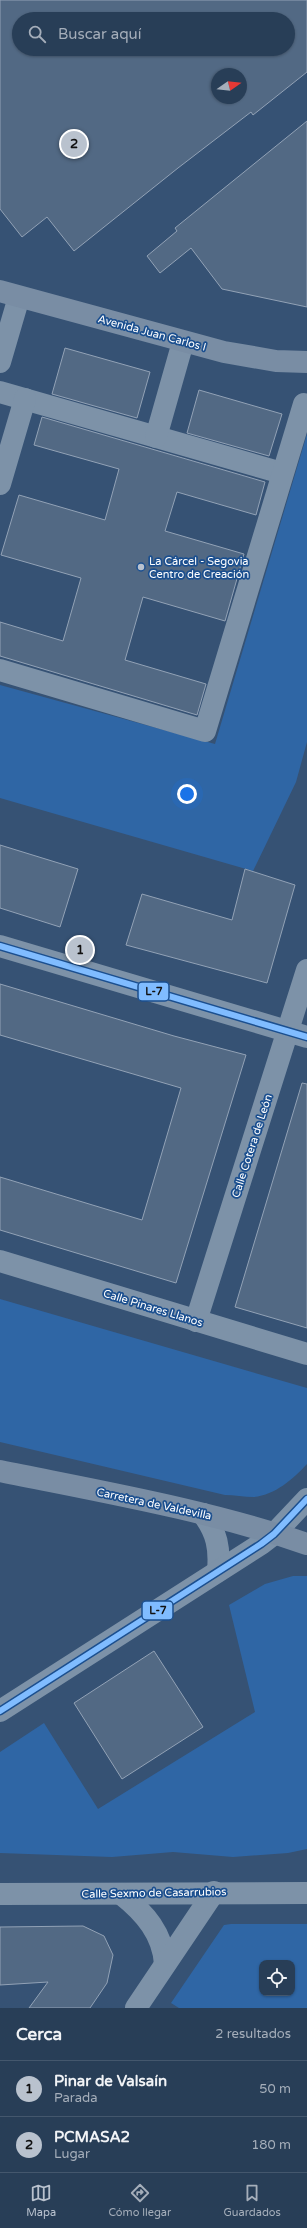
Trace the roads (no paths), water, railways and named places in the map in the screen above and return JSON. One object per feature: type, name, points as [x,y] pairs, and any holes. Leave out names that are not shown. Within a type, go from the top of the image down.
[{"type":"street","name":"Avenida Juan Carlos I","points":[[10,294],[183,342],[248,357],[307,362]]},
{"type":"street","points":[[0,362],[10,294]]},
{"type":"street","points":[[156,437],[183,342]]},
{"type":"street","points":[[0,392],[282,473]]},
{"type":"street","points":[[0,484],[25,399]]},
{"type":"street","points":[[0,670],[205,731],[304,404]]},
{"type":"street","points":[[0,946],[297,1034]]},
{"type":"street","name":"Calle Cotera de León","points":[[196,1321],[297,1034],[307,970]]},
{"type":"street","name":"Calle Pinares Llanos","points":[[0,1261],[307,1354]]},
{"type":"street","name":"Carretera de Valdevilla","points":[[0,1470],[203,1514],[307,1544]]},
{"type":"street","points":[[0,1711],[274,1534],[307,1499]]},
{"type":"street","points":[[203,1514],[216,1534],[219,1556],[218,1571]]},
{"type":"street","points":[[136,2008],[214,1892]]},
{"type":"street","name":"Calle Sexmo de Casarrubios","points":[[0,1894],[214,1892],[307,1893]]},
{"type":"street","points":[[122,1894],[139,1908],[150,1922],[164,1949],[165,1964]]},
{"type":"place","name":"PCMASA2","points":[[74,144]]},
{"type":"place","name":"La Cárcel - Segovia Centro de Creación","points":[[141,567]]},
{"type":"place","name":"Pinar de Valsaín","points":[[80,950]]}]
